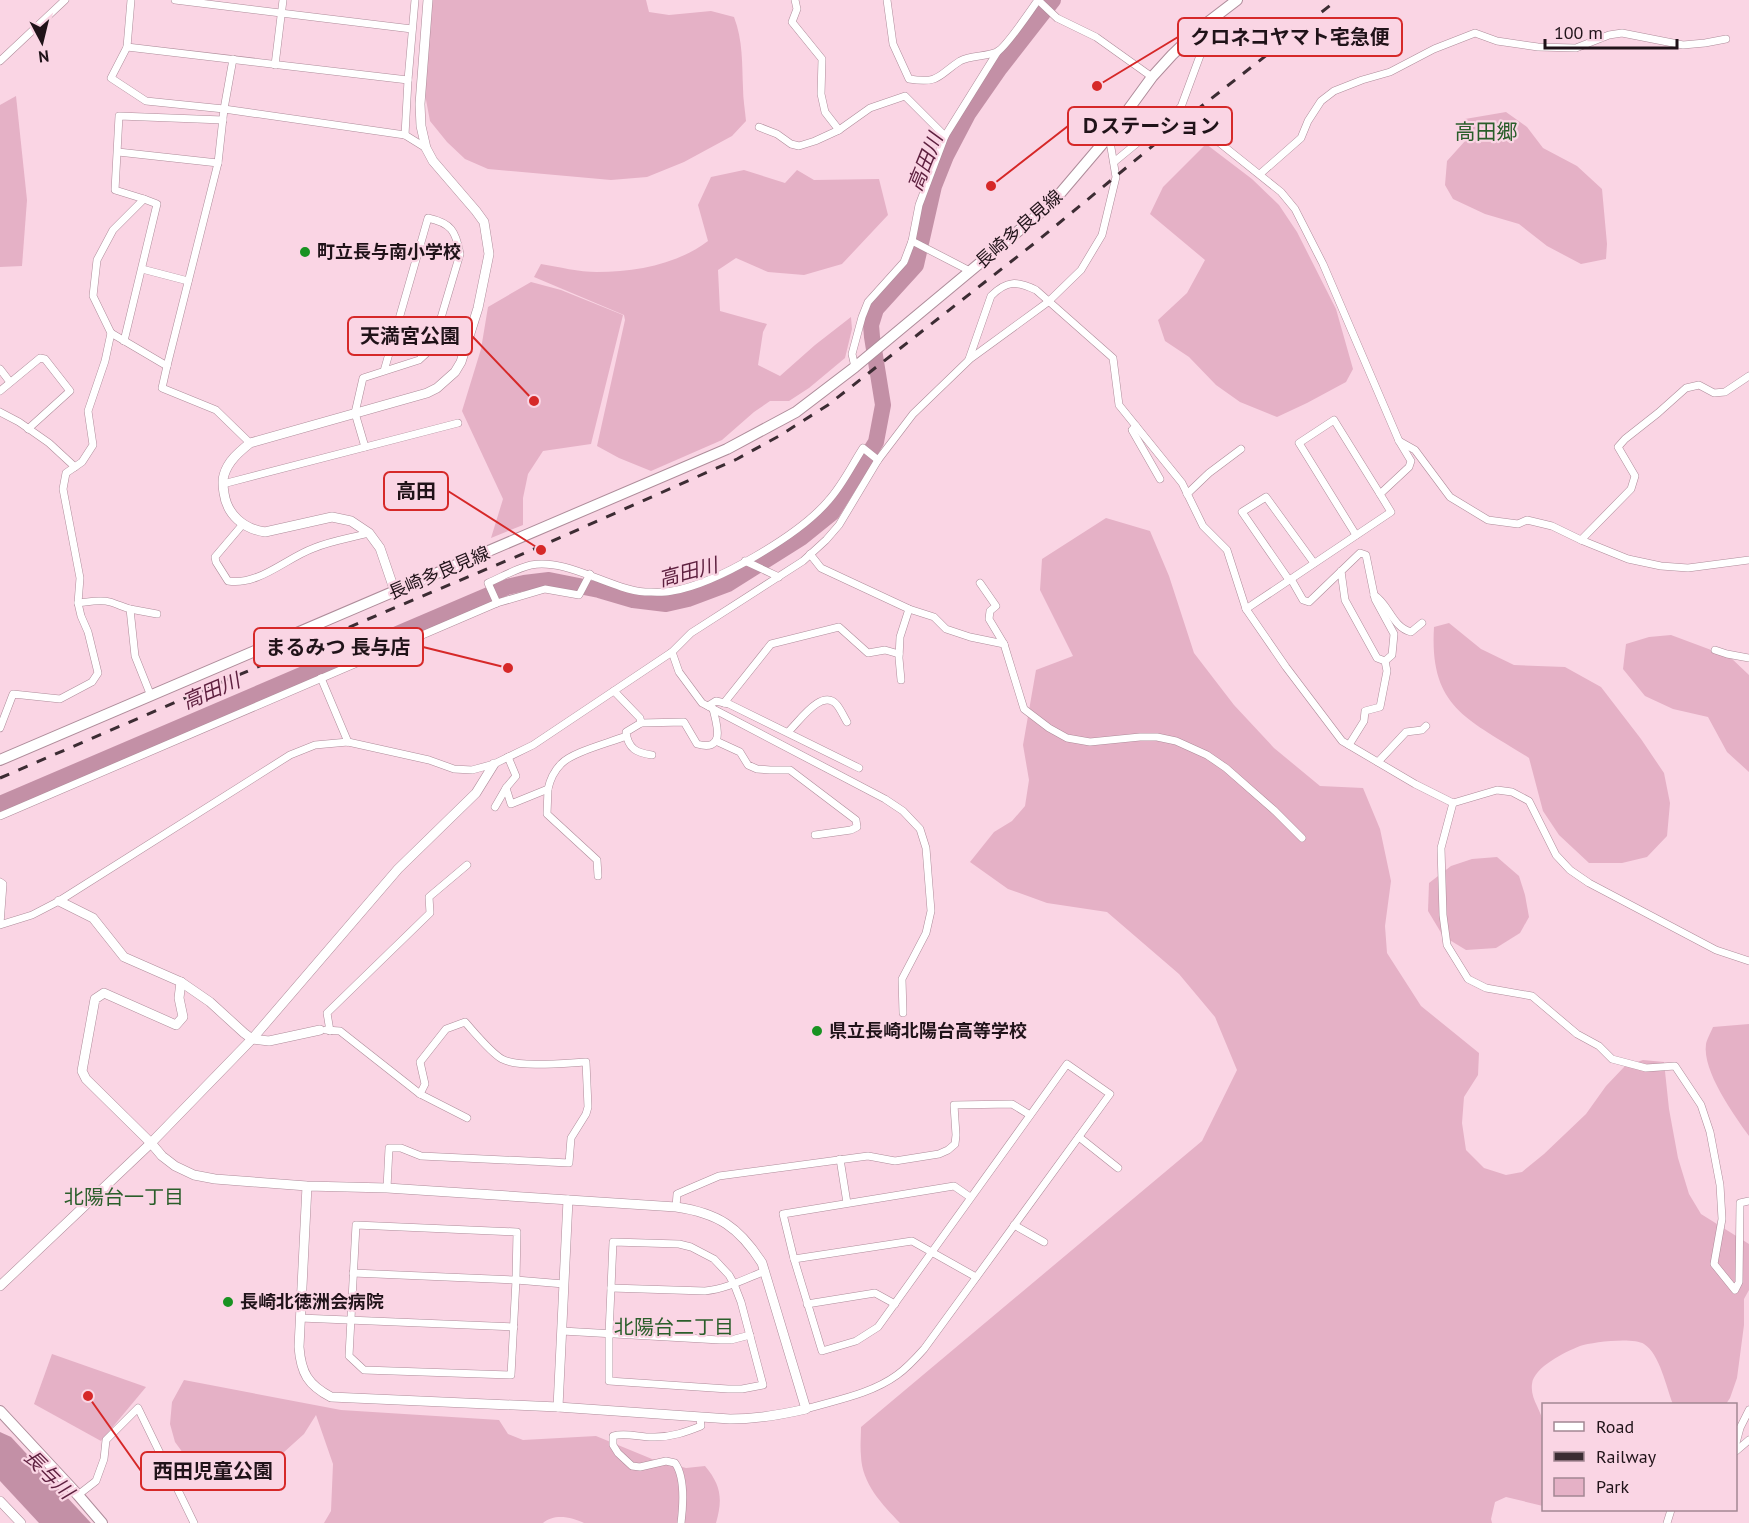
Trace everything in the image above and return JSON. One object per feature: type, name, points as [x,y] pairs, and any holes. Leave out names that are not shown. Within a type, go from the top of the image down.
[{"type":"main road","name":"長崎多良見線","points":[[0,760],[728,449],[796,412],[859,363],[1052,203],[1109,136],[1152,77],[1172,55],[1199,29],[1238,0]]},
{"type":"main road","points":[[0,1411],[102,1523]]},
{"type":"street","points":[[0,61],[65,0]]},
{"type":"street","points":[[131,0],[127,47],[111,78],[146,102],[224,109],[405,135],[426,148]]},
{"type":"street","points":[[175,0],[412,29]]},
{"type":"street","points":[[275,65],[283,0]]},
{"type":"street","points":[[405,135],[415,0]]},
{"type":"street","points":[[395,592],[380,548],[369,533],[351,521],[332,517],[265,532],[255,531],[233,515],[226,503],[223,484],[224,475],[233,457],[250,443],[427,393],[437,388],[455,372],[461,362],[478,308],[489,254],[484,222],[444,175],[426,148],[421,126],[420,104],[428,0]]},
{"type":"street","points":[[795,0],[797,9],[792,22],[822,59],[821,94],[825,112],[839,130]]},
{"type":"street","points":[[887,0],[893,44],[909,79],[920,81],[939,78],[962,60],[998,51]]},
{"type":"street","points":[[859,363],[852,354],[862,317],[868,302],[904,262],[912,241],[919,206],[945,136],[998,51],[1039,1],[1057,18],[1096,38],[1152,77]]},
{"type":"street","points":[[1114,162],[1181,107],[1201,53],[1199,29]]},
{"type":"street","points":[[1260,174],[1301,138],[1308,121],[1321,101],[1334,91],[1390,72],[1434,49],[1476,33],[1497,41],[1538,47],[1576,48],[1609,35],[1622,33],[1683,45],[1705,44],[1726,39]]},
{"type":"street","points":[[127,47],[408,80]]},
{"type":"street","points":[[232,59],[218,163],[162,388],[216,410],[250,443]]},
{"type":"street","points":[[759,127],[799,146],[839,130],[870,108],[905,96],[945,136]]},
{"type":"street","points":[[1181,107],[1196,124],[1281,192],[1295,209],[1323,264],[1399,441],[1411,461],[1409,467],[1380,494]]},
{"type":"street","points":[[124,341],[158,204],[115,190],[119,116],[223,120]]},
{"type":"street","points":[[0,882],[3,884],[0,925],[32,915],[59,901],[290,755],[315,745],[348,742],[429,760],[454,769],[472,770],[494,764],[533,746],[672,652],[691,633],[803,561],[839,525],[876,458],[913,414],[969,361],[1048,302],[1081,270],[1102,235],[1116,177],[1109,136]]},
{"type":"street","points":[[118,152],[218,163]]},
{"type":"street","points":[[144,199],[113,230],[97,260],[93,296],[111,333],[166,366]]},
{"type":"street","points":[[365,447],[355,413],[363,378],[419,360],[432,348],[460,254],[458,240],[452,230],[442,221],[428,218],[384,371]]},
{"type":"street","points":[[912,241],[970,271]]},
{"type":"street","points":[[142,269],[188,281]]},
{"type":"street","points":[[969,361],[991,296],[1007,284],[1021,283],[1036,290],[1113,358],[1119,405],[1182,483],[1203,526],[1227,550],[1246,609],[1342,741],[1415,784],[1453,803],[1497,790],[1512,792],[1528,801],[1556,855],[1570,870],[1589,883],[1716,950],[1749,961]]},
{"type":"street","points":[[0,728],[13,694],[60,699],[92,682],[98,673],[78,603],[80,578],[63,489],[66,473],[82,462],[93,445],[88,411],[105,361],[111,333]]},
{"type":"street","points":[[0,391],[39,358],[45,359],[70,391],[28,429]]},
{"type":"street","points":[[0,369],[10,382]]},
{"type":"street","points":[[1581,540],[1631,489],[1635,476],[1618,447],[1625,439],[1686,388],[1700,386],[1714,393],[1725,392],[1749,376]]},
{"type":"street","points":[[0,412],[49,443],[75,467]]},
{"type":"street","points":[[1246,609],[1290,580],[1390,512],[1334,420],[1299,443],[1356,535]]},
{"type":"street","points":[[223,484],[458,423]]},
{"type":"street","points":[[1136,426],[1132,430],[1160,479]]},
{"type":"street","points":[[1399,441],[1415,450],[1450,496],[1488,520],[1518,524],[1527,520],[1552,526],[1628,559],[1660,566],[1688,568],[1749,560]]},
{"type":"street","points":[[497,603],[489,583],[531,565],[552,565],[590,574],[619,587],[644,592],[671,592],[713,578],[745,561],[811,518],[829,500],[863,448],[876,458]]},
{"type":"street","points":[[1187,494],[1209,473],[1241,449]]},
{"type":"street","points":[[1314,563],[1266,496],[1242,512],[1303,600],[1309,602],[1360,553],[1366,555],[1374,595],[1394,634],[1392,655],[1385,661]]},
{"type":"street","points":[[243,524],[215,558],[228,581],[240,583],[280,567],[313,548],[369,533]]},
{"type":"street","points":[[810,554],[821,568],[909,609],[934,617],[946,629],[1004,644]]},
{"type":"street","points":[[745,561],[778,577]]},
{"type":"street","points":[[1341,571],[1345,600],[1377,657],[1385,661]]},
{"type":"street","points":[[0,816],[497,603],[545,589],[579,595],[590,574]]},
{"type":"street","points":[[980,583],[996,606],[990,611],[989,619],[1004,644],[1024,709],[1049,728],[1068,738],[1090,742],[1158,737],[1176,741],[1207,755],[1226,768],[1302,838]]},
{"type":"street","points":[[1374,595],[1381,599],[1393,619],[1407,632],[1411,632],[1422,623]]},
{"type":"street","points":[[78,603],[111,602],[130,609],[157,614]]},
{"type":"street","points":[[130,609],[135,656],[151,696]]},
{"type":"street","points":[[901,680],[900,637],[909,609]]},
{"type":"street","points":[[724,703],[771,644],[795,637],[840,627],[868,653],[885,650],[899,654]]},
{"type":"street","points":[[1715,650],[1749,658]]},
{"type":"street","points":[[672,652],[679,672],[702,703],[885,799],[903,811],[920,829],[926,848],[932,911],[926,933],[902,979],[903,1013]]},
{"type":"street","points":[[1348,745],[1364,721],[1365,711],[1380,707],[1387,671],[1385,661]]},
{"type":"street","points":[[321,678],[348,742]]},
{"type":"street","points":[[614,691],[640,718],[641,723]]},
{"type":"street","points":[[788,732],[813,706],[823,700],[830,700],[836,704],[847,722]]},
{"type":"street","points":[[710,708],[716,701],[724,703],[859,768]]},
{"type":"street","points":[[652,755],[641,754],[634,749],[627,742],[626,732],[641,723],[684,722],[697,744],[709,746],[716,741],[719,735],[710,708]]},
{"type":"street","points":[[1378,762],[1406,732],[1422,730],[1426,726]]},
{"type":"street","points":[[598,876],[597,860],[547,814],[548,789],[554,774],[562,763],[575,755],[626,736]]},
{"type":"street","points":[[716,741],[740,752],[748,765],[757,769],[790,770],[856,820],[857,827],[851,830],[814,835]]},
{"type":"street","points":[[495,807],[516,776],[508,757]]},
{"type":"street","points":[[0,1286],[151,1143],[252,1039],[398,869],[476,793],[494,764]]},
{"type":"street","points":[[506,788],[511,804],[548,789]]},
{"type":"street","points":[[1453,803],[1441,848],[1443,915],[1447,945],[1468,979],[1486,988],[1532,996],[1577,1034],[1599,1046],[1612,1059],[1646,1068],[1675,1066],[1701,1105],[1710,1132],[1720,1185],[1722,1219],[1714,1264],[1735,1290],[1739,1282],[1740,1203],[1749,1201]]},
{"type":"street","points":[[325,1030],[327,1013],[430,913],[429,897],[467,865]]},
{"type":"street","points":[[59,901],[93,918],[124,957],[181,982],[210,1002],[252,1039],[269,1041],[325,1030],[340,1031],[420,1094],[467,1118]]},
{"type":"street","points":[[181,982],[179,998],[183,1017],[176,1025],[104,993],[95,999],[82,1071],[86,1079],[162,1156],[175,1166],[194,1175],[307,1186],[387,1188],[695,1210],[725,1222],[750,1244],[765,1271],[806,1409]]},
{"type":"street","points":[[387,1188],[389,1148],[402,1148],[421,1156],[569,1163],[571,1138],[588,1107],[586,1062],[510,1063],[499,1058],[465,1022],[446,1029],[420,1062],[425,1084],[420,1094]]},
{"type":"street","points":[[307,1186],[300,1318],[300,1364],[316,1389],[331,1398],[558,1407],[700,1418],[752,1419],[806,1409],[867,1390],[888,1382],[900,1374],[924,1349],[1110,1094],[1067,1064],[878,1327],[855,1341],[822,1351],[783,1214],[954,1186],[970,1197]]},
{"type":"street","points":[[676,1207],[677,1194],[719,1176],[868,1156],[895,1161],[939,1154],[955,1144],[954,1105],[1012,1104],[1030,1116]]},
{"type":"street","points":[[1078,1137],[1118,1168]]},
{"type":"street","points":[[840,1159],[847,1203]]},
{"type":"street","points":[[558,1407],[568,1200]]},
{"type":"street","points":[[356,1225],[517,1232],[511,1375],[364,1370],[349,1356],[353,1272],[356,1225]]},
{"type":"street","points":[[1014,1225],[1044,1242]]},
{"type":"street","points":[[794,1259],[912,1241],[976,1277]]},
{"type":"street","points":[[613,1242],[646,1242],[692,1247],[714,1259],[734,1284],[763,1385],[728,1389],[609,1381],[611,1288],[613,1242]]},
{"type":"street","points":[[611,1288],[717,1290],[765,1271]]},
{"type":"street","points":[[353,1272],[564,1284]]},
{"type":"street","points":[[807,1304],[875,1293],[895,1304]]},
{"type":"street","points":[[300,1318],[514,1327]]},
{"type":"street","points":[[562,1331],[720,1340],[731,1340],[750,1335]]},
{"type":"street","points":[[78,1495],[96,1481],[104,1459],[105,1440],[138,1408],[194,1523]]},
{"type":"street","points":[[1737,1439],[1749,1410]]},
{"type":"street","points":[[681,1523],[684,1508],[680,1470],[675,1464],[666,1461],[640,1467],[632,1466],[618,1453],[613,1445],[613,1436],[619,1434],[655,1437],[679,1435],[701,1426],[700,1418]]},
{"type":"street","points":[[1737,1450],[1749,1440]]},
{"type":"street","points":[[0,1501],[21,1523]]},
{"type":"green space","points":[[424,0],[646,0],[649,12],[669,15],[711,11],[734,17],[741,43],[746,121],[732,136],[684,162],[647,177],[611,180],[488,169],[465,159],[430,121],[423,84]]},
{"type":"green space","points":[[16,96],[27,200],[22,266],[0,267],[0,105]]},
{"type":"green space","points":[[1506,112],[1527,127],[1543,148],[1577,166],[1602,189],[1607,244],[1606,259],[1581,264],[1547,246],[1519,224],[1485,214],[1453,199],[1445,185],[1447,161],[1465,141],[1465,119]]},
{"type":"green space","points":[[1206,144],[1252,179],[1279,205],[1297,232],[1336,309],[1353,369],[1346,382],[1277,417],[1240,402],[1216,385],[1189,357],[1165,341],[1158,320],[1187,293],[1205,260],[1150,214],[1163,187]]},
{"type":"green space","points":[[744,170],[785,183],[797,170],[814,180],[879,179],[888,215],[842,264],[804,275],[768,272],[736,258],[718,270],[720,311],[767,324],[763,332],[758,365],[780,376],[851,317],[852,329],[845,358],[809,388],[789,401],[770,401],[722,440],[651,471],[597,446],[625,320],[624,315],[534,277],[541,264],[583,271],[612,272],[656,265],[683,256],[708,241],[698,205],[711,177]]},
{"type":"green space","points":[[531,282],[561,290],[623,315],[591,444],[543,451],[528,474],[523,498],[523,525],[491,538],[503,499],[462,411],[481,349],[488,307]]},
{"type":"green space","points":[[1106,518],[1150,531],[1169,576],[1194,653],[1234,705],[1274,748],[1320,786],[1363,788],[1380,829],[1391,881],[1385,926],[1387,953],[1421,1006],[1479,1053],[1478,1075],[1464,1097],[1462,1123],[1466,1150],[1484,1168],[1506,1175],[1522,1172],[1586,1114],[1606,1086],[1625,1066],[1643,1060],[1664,1062],[1669,1109],[1678,1158],[1689,1194],[1701,1214],[1749,1244],[1749,1290],[1744,1299],[1744,1325],[1737,1378],[1727,1403],[1673,1403],[1654,1355],[1650,1349],[1639,1342],[1594,1343],[1566,1352],[1544,1366],[1532,1384],[1533,1395],[1542,1419],[1542,1506],[1506,1497],[1495,1502],[1492,1523],[900,1523],[886,1508],[874,1493],[865,1476],[862,1466],[861,1427],[1202,1141],[1237,1070],[1215,1017],[1179,974],[1107,912],[1047,903],[1008,889],[970,862],[994,832],[1012,821],[1025,806],[1029,780],[1023,745],[1036,670],[1073,656],[1040,590],[1042,559]]},
{"type":"green space","points":[[1449,623],[1481,649],[1514,665],[1565,667],[1601,687],[1664,773],[1670,803],[1667,836],[1647,857],[1622,863],[1589,863],[1559,835],[1543,811],[1529,758],[1471,721],[1457,709],[1446,694],[1438,677],[1434,655],[1434,627]]},
{"type":"green space","points":[[1671,635],[1730,657],[1749,675],[1749,772],[1727,752],[1708,717],[1673,709],[1645,696],[1623,669],[1626,644],[1649,637]]},
{"type":"green space","points":[[1497,857],[1519,876],[1529,917],[1520,933],[1496,948],[1466,950],[1443,936],[1428,911],[1429,883],[1451,866],[1472,859]]},
{"type":"green space","points":[[1749,1024],[1749,1136],[1720,1092],[1709,1067],[1706,1044],[1713,1027]]},
{"type":"green space","points":[[52,1354],[146,1387],[101,1441],[34,1404]]},
{"type":"green space","points":[[184,1380],[341,1410],[499,1420],[508,1434],[523,1440],[596,1436],[652,1459],[686,1468],[705,1466],[719,1493],[716,1523],[584,1523],[558,1517],[543,1523],[324,1523],[331,1511],[333,1464],[316,1415],[304,1434],[283,1453],[235,1477],[209,1478],[191,1464],[175,1442],[170,1424],[172,1402]]},
{"type":"shaded area","points":[[0,1432],[11,1437],[91,1523],[39,1523],[0,1481]]},
{"type":"waterway","name":"高田川","points":[[0,804],[507,587],[549,580],[599,590],[633,600],[666,604],[688,599],[728,584],[801,538],[832,513],[876,442],[883,405],[871,325],[876,309],[916,265],[934,186],[946,156],[968,114],[1000,68],[1053,0]]},
{"type":"railway","points":[[0,778],[539,547],[737,459],[779,436],[828,405],[1036,242],[1189,116],[1337,0]]},
{"type":"place","name":"クロネコヤマト宅急便","points":[[1097,86]]},
{"type":"place","name":"Ｄステーション","points":[[991,186]]},
{"type":"place","name":"町立長与南小学校","points":[[305,252]]},
{"type":"place","name":"天満宮公園","points":[[534,401]]},
{"type":"place","name":"高田","points":[[541,550]]},
{"type":"place","name":"まるみつ 長与店","points":[[508,668]]},
{"type":"place","name":"県立長崎北陽台高等学校","points":[[817,1031]]},
{"type":"place","name":"長崎北徳洲会病院","points":[[228,1302]]},
{"type":"place","name":"西田児童公園","points":[[88,1396]]},
{"type":"district","name":"高田郷","points":[[1486,132]]},
{"type":"district","name":"北陽台一丁目","points":[[124,1197]]},
{"type":"district","name":"北陽台二丁目","points":[[674,1327]]},
{"type":"water label","name":"長与川","points":[[49,1474]]}]
